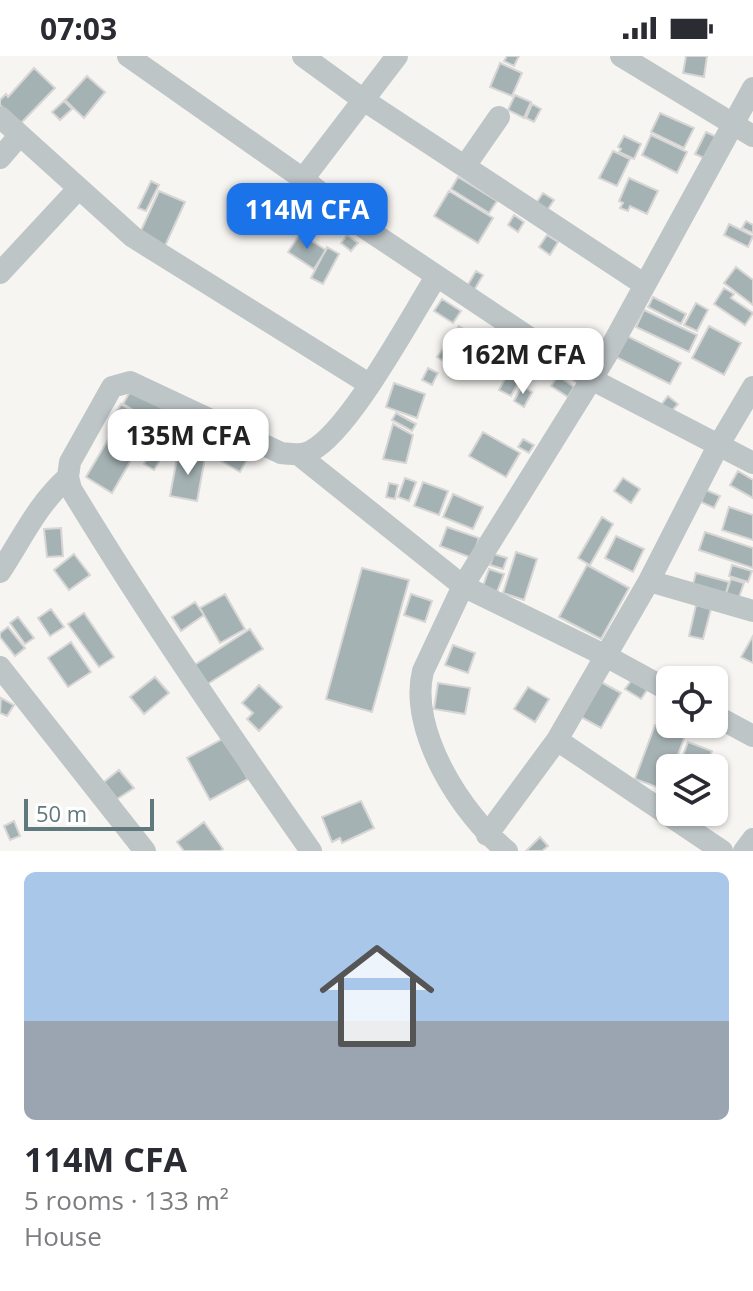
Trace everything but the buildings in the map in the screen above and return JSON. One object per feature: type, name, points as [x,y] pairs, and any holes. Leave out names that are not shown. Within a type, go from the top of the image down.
[{"type":"street","points":[[128,56],[303,179],[365,228],[591,379],[753,463]]},
{"type":"street","points":[[303,56],[362,99],[645,285]]},
{"type":"street","points":[[303,179],[397,56]]},
{"type":"street","points":[[621,56],[753,136]]},
{"type":"street","points":[[507,851],[487,835],[433,750],[424,724],[420,698],[423,671],[463,586],[591,379],[753,88]]},
{"type":"street","points":[[0,117],[133,237],[369,384]]},
{"type":"street","points":[[465,166],[499,117]]},
{"type":"street","points":[[0,158],[19,136]]},
{"type":"street","points":[[0,273],[78,189]]},
{"type":"street","points":[[311,851],[181,664],[113,559],[71,489],[68,477],[70,462],[112,387],[130,382],[281,453],[299,455],[312,451],[330,437],[350,414],[436,277]]},
{"type":"street","points":[[487,835],[557,740],[649,581],[718,446],[753,387]]},
{"type":"street","points":[[299,455],[463,586],[656,683]]},
{"type":"street","points":[[0,572],[17,549],[34,514],[49,494],[68,477]]},
{"type":"street","points":[[649,581],[753,611]]},
{"type":"street","points":[[0,667],[145,851]]},
{"type":"street","points":[[728,723],[753,736]]},
{"type":"street","points":[[557,740],[722,851]]},
{"type":"street","points":[[744,851],[753,839]]}]
